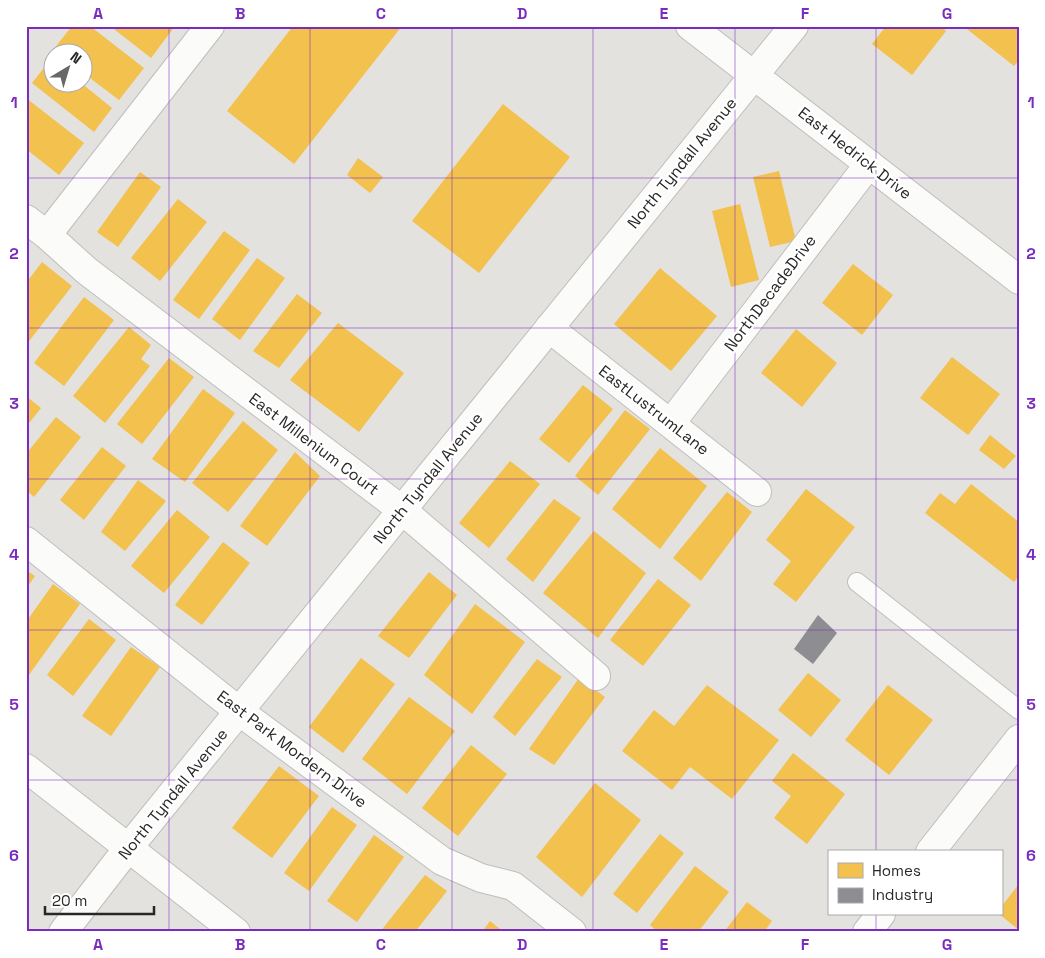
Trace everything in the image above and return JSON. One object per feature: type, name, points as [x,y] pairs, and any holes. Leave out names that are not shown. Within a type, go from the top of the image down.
[{"type":"street","points":[[37,227],[210,26]]},
{"type":"street","name":"East Hedrick Drive","points":[[690,26],[1019,280]]},
{"type":"street","name":"North Tyndall Avenue","points":[[63,932],[129,847],[794,26]]},
{"type":"street","name":"NorthDecadeDrive","points":[[671,423],[869,164]]},
{"type":"street","name":"East Millenium Court","points":[[37,227],[87,272],[402,510],[596,676]]},
{"type":"street","name":"EastLustrumLane","points":[[549,328],[757,492]]},
{"type":"street","name":"East Park Mordern Drive","points":[[26,541],[240,712],[442,861],[481,878],[513,886],[572,932]]},
{"type":"street","points":[[932,850],[1019,739]]},
{"type":"street","points":[[26,768],[236,932]]},
{"type":"street","points":[[867,932],[879,916]]},
{"type":"lane","points":[[856,582],[1019,710]]},
{"type":"building: Homes","points":[[72,26],[90,26],[144,68],[119,100],[92,80],[92,42],[59,42]]},
{"type":"building: Homes","points":[[110,26],[175,26],[151,58]]},
{"type":"building: Homes","points":[[293,26],[402,26],[294,164],[227,111]]},
{"type":"building: Homes","points":[[886,26],[941,26],[946,31],[912,75],[872,44]]},
{"type":"building: Homes","points":[[963,26],[1019,26],[1019,60],[1014,66]]},
{"type":"building: Homes","points":[[42,70],[42,91],[32,83]]},
{"type":"building: Homes","points":[[43,92],[92,92],[112,108],[94,132]]},
{"type":"building: Homes","points":[[26,98],[84,143],[59,175],[26,149]]},
{"type":"building: Homes","points":[[503,104],[570,157],[479,273],[412,221]]},
{"type":"building: Homes","points":[[358,158],[383,177],[370,193],[347,175]]},
{"type":"building: Homes","points":[[779,171],[796,241],[770,247],[753,177]]},
{"type":"building: Homes","points":[[140,172],[161,187],[118,247],[97,232]]},
{"type":"building: Homes","points":[[178,199],[207,222],[160,281],[131,258]]},
{"type":"building: Homes","points":[[740,204],[759,280],[731,287],[712,211]]},
{"type":"building: Homes","points":[[224,231],[250,250],[199,319],[173,300]]},
{"type":"building: Homes","points":[[257,258],[285,278],[240,340],[212,319]]},
{"type":"building: Homes","points":[[42,262],[72,286],[26,345],[26,283]]},
{"type":"building: Homes","points":[[853,264],[893,295],[862,335],[822,303]]},
{"type":"building: Homes","points":[[660,268],[717,316],[671,371],[614,324]]},
{"type":"building: Homes","points":[[297,294],[322,313],[279,368],[253,351]]},
{"type":"building: Homes","points":[[84,297],[114,320],[64,386],[34,363]]},
{"type":"building: Homes","points":[[338,323],[404,373],[359,432],[290,380]]},
{"type":"building: Homes","points":[[129,327],[151,345],[141,359],[150,366],[105,423],[73,396]]},
{"type":"building: Homes","points":[[796,329],[837,363],[802,407],[761,373]]},
{"type":"building: Homes","points":[[952,357],[1000,394],[968,435],[920,398]]},
{"type":"building: Homes","points":[[169,358],[194,377],[142,444],[117,424]]},
{"type":"building: Homes","points":[[583,385],[613,409],[569,463],[539,439]]},
{"type":"building: Homes","points":[[203,389],[235,413],[185,482],[152,459]]},
{"type":"building: Homes","points":[[26,396],[41,408],[26,427]]},
{"type":"building: Homes","points":[[625,410],[650,429],[598,495],[575,476]]},
{"type":"building: Homes","points":[[56,417],[81,437],[34,497],[26,490],[26,454]]},
{"type":"building: Homes","points":[[243,421],[278,450],[228,512],[192,483]]},
{"type":"building: Homes","points":[[990,435],[1016,456],[1004,469],[979,450]]},
{"type":"building: Homes","points":[[102,447],[126,466],[84,520],[60,500]]},
{"type":"building: Homes","points":[[660,448],[707,486],[660,549],[612,509]]},
{"type":"building: Homes","points":[[295,452],[320,476],[267,546],[240,526]]},
{"type":"building: Homes","points":[[510,461],[540,484],[489,548],[459,523]]},
{"type":"building: Homes","points":[[138,480],[166,501],[125,551],[101,532]]},
{"type":"building: Homes","points":[[971,484],[1019,522],[1019,576],[1014,582],[925,513],[940,493],[955,504]]},
{"type":"building: Homes","points":[[806,489],[855,527],[796,602],[773,584],[791,561],[766,540]]},
{"type":"building: Homes","points":[[727,492],[752,512],[701,581],[673,558]]},
{"type":"building: Homes","points":[[554,499],[581,518],[533,582],[506,559]]},
{"type":"building: Homes","points":[[177,510],[210,537],[164,593],[131,566]]},
{"type":"building: Homes","points":[[594,531],[646,573],[598,638],[543,593]]},
{"type":"building: Homes","points":[[223,542],[250,563],[202,625],[175,605]]},
{"type":"building: Homes","points":[[26,570],[35,576],[26,589]]},
{"type":"building: Homes","points":[[429,572],[457,595],[409,658],[378,636]]},
{"type":"building: Homes","points":[[658,579],[691,605],[643,666],[610,640]]},
{"type":"building: Homes","points":[[53,584],[80,604],[26,679],[26,622]]},
{"type":"building: Homes","points":[[475,604],[525,642],[472,714],[424,675]]},
{"type":"building: Homes","points":[[89,619],[116,640],[73,696],[47,675]]},
{"type":"building: Homes","points":[[131,647],[160,667],[111,736],[82,716]]},
{"type":"building: Homes","points":[[361,658],[395,684],[343,753],[309,727]]},
{"type":"building: Homes","points":[[537,659],[562,677],[515,736],[493,717]]},
{"type":"building: Homes","points":[[808,673],[841,700],[811,737],[778,710]]},
{"type":"building: Homes","points":[[579,678],[605,697],[554,765],[529,749]]},
{"type":"building: Homes","points":[[707,685],[779,740],[732,799],[690,767],[672,790],[622,751],[654,710],[674,726]]},
{"type":"building: Homes","points":[[888,685],[933,720],[889,775],[845,740]]},
{"type":"building: Homes","points":[[409,697],[455,731],[407,794],[362,759]]},
{"type":"building: Homes","points":[[471,745],[507,774],[458,836],[422,808]]},
{"type":"building: Homes","points":[[793,753],[845,794],[807,844],[774,818],[791,796],[772,781]]},
{"type":"building: Homes","points":[[279,766],[319,796],[272,858],[232,828]]},
{"type":"building: Homes","points":[[595,783],[641,820],[582,897],[536,857]]},
{"type":"building: Homes","points":[[332,807],[357,825],[309,891],[284,873]]},
{"type":"building: Homes","points":[[660,834],[684,853],[637,913],[613,894]]},
{"type":"building: Homes","points":[[374,835],[404,857],[357,922],[327,901]]},
{"type":"building: Homes","points":[[695,866],[729,892],[698,932],[658,932],[650,925]]},
{"type":"building: Homes","points":[[425,875],[447,891],[415,932],[380,932]]},
{"type":"building: Homes","points":[[1019,884],[1019,930],[1002,916],[1002,906]]},
{"type":"building: Homes","points":[[747,902],[772,921],[764,932],[724,932]]},
{"type":"building: Homes","points":[[490,921],[504,932],[482,932]]},
{"type":"building: Industry","points":[[818,615],[837,633],[813,664],[794,649]]}]
